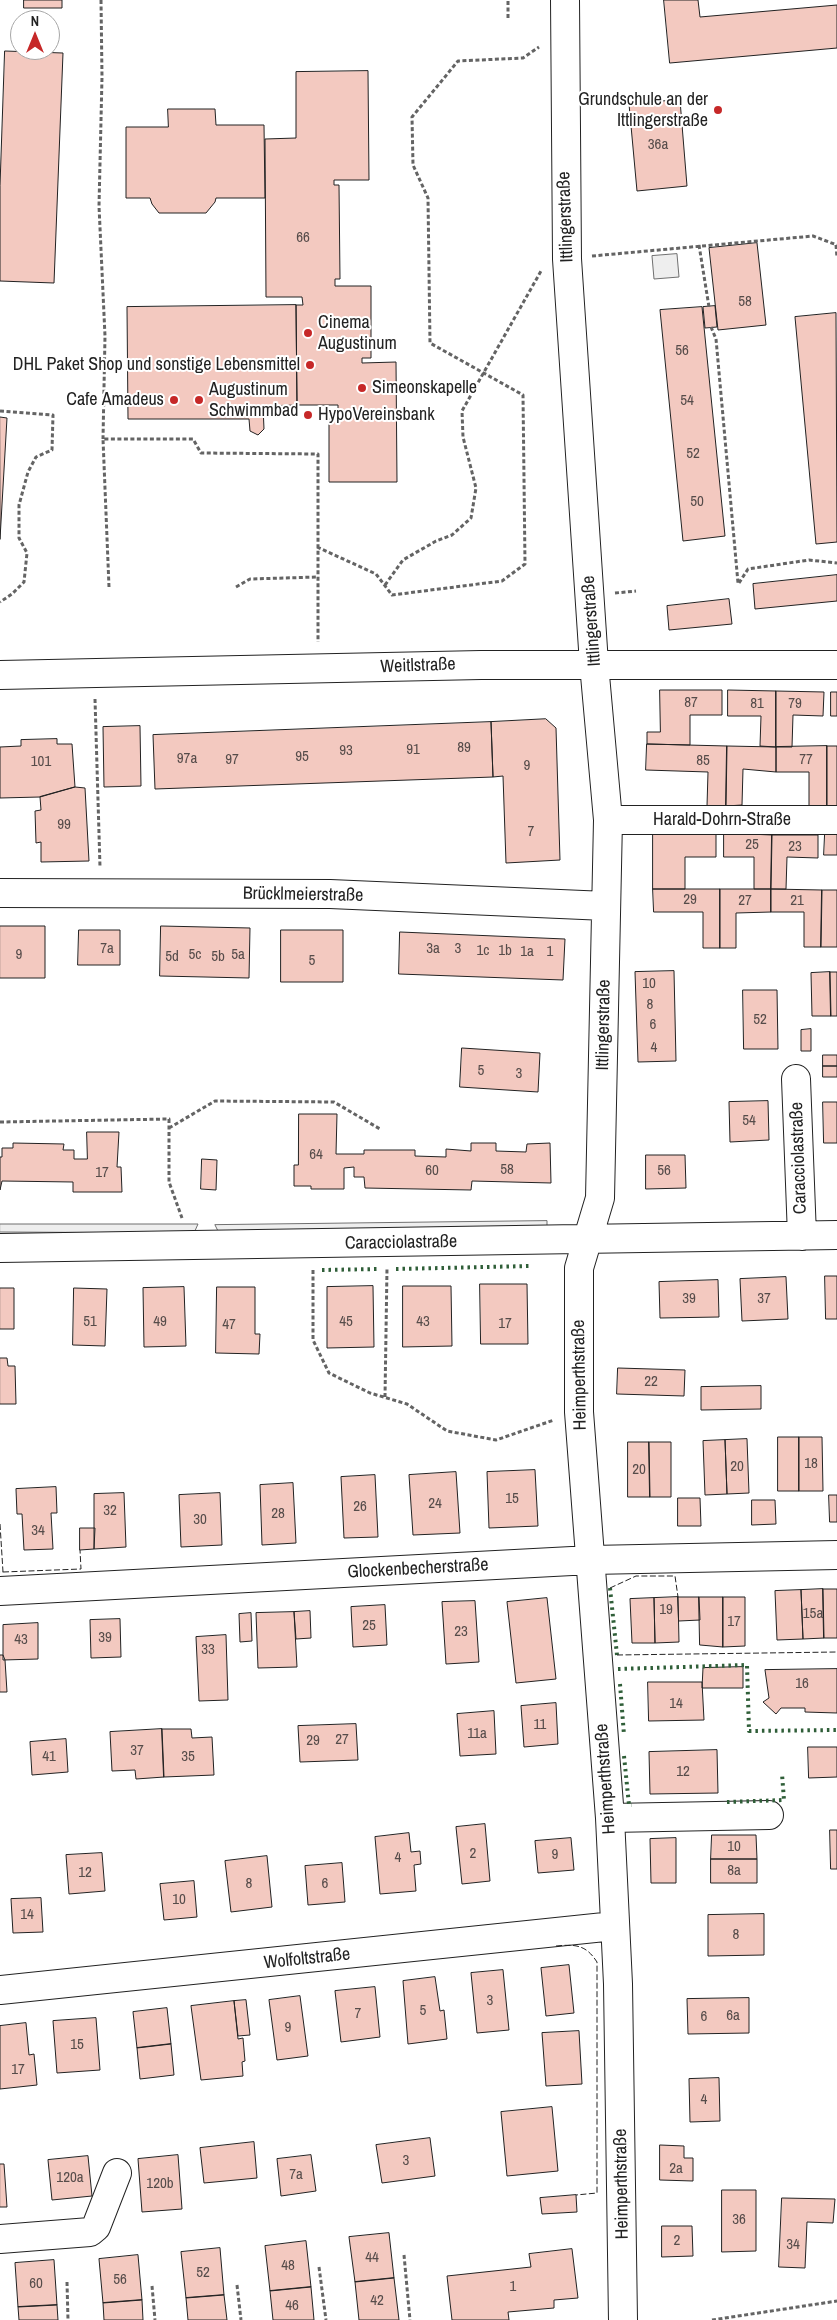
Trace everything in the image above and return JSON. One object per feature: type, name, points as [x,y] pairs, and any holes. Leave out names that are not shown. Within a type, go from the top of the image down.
[{"type":"street","name":"Ittlingerstraße","points":[[565,0],[555,263],[608,820],[600,1198],[587,1240]]},
{"type":"street","name":"Weitlstraße","points":[[0,675],[594,664],[837,665]]},
{"type":"street","name":"Harald-Dohrn-Straße","points":[[608,820],[837,820]]},
{"type":"street","name":"Brücklmeierstraße","points":[[0,893],[330,894],[606,906]]},
{"type":"street","name":"Caracciolastraße","points":[[796,1079],[802,1236]]},
{"type":"street","name":"Caracciolastraße","points":[[0,1248],[837,1235]]},
{"type":"street","name":"Heimperthstraße","points":[[587,1240],[579,1268],[579,1412],[610,1818],[618,1984],[623,2320]]},
{"type":"street","name":"Glockenbecherstraße","points":[[0,1591],[591,1560],[837,1555]]},
{"type":"street","points":[[610,1818],[769,1815]]},
{"type":"street","name":"Wolfoltstraße","points":[[0,1990],[614,1926]]},
{"type":"street","points":[[0,2239],[90,2232],[96,2227],[117,2173]]},
{"type":"path","points":[[101,0],[102,77],[99,206],[105,336],[103,439],[109,587]]},
{"type":"path","points":[[508,0],[508,18]]},
{"type":"path","points":[[317,547],[376,574],[392,595],[502,581],[525,564],[523,395],[430,343],[428,198],[413,164],[412,117],[458,61],[524,58],[564,30]]},
{"type":"path","points":[[385,585],[402,560],[436,540],[452,536],[471,518],[476,488],[463,437],[462,411],[485,374],[524,298],[555,263],[699,245],[813,236],[836,245],[837,258]]},
{"type":"path","points":[[699,245],[709,307]]},
{"type":"path","points":[[711,327],[716,339],[738,583],[748,569],[809,560],[837,564]]},
{"type":"path","points":[[0,411],[54,415],[52,450],[36,457],[28,472],[19,505],[19,538],[27,554],[24,582],[12,594],[0,602]]},
{"type":"path","points":[[103,439],[193,439],[201,453],[318,454],[316,669]]},
{"type":"path","points":[[236,587],[250,578],[318,577]]},
{"type":"path","points":[[611,594],[636,591]]},
{"type":"path","points":[[94,674],[100,893]]},
{"type":"path","points":[[168,1128],[215,1101],[234,1101],[334,1102],[380,1129]]},
{"type":"path","points":[[0,1122],[168,1119],[169,1182],[182,1218]]},
{"type":"path","points":[[385,1397],[387,1262]]},
{"type":"path","points":[[313,1264],[314,1340],[329,1374],[370,1393],[407,1404],[447,1431],[496,1440],[579,1412]]},
{"type":"path","points":[[404,2255],[410,2320]]},
{"type":"path","points":[[319,2267],[326,2320]]},
{"type":"path","points":[[67,2282],[68,2320]]},
{"type":"path","points":[[237,2285],[240,2320]]},
{"type":"path","points":[[152,2286],[155,2320]]},
{"type":"path","points":[[712,2320],[837,2301]]},
{"type":"shaded area","points":[[677,254],[679,277],[654,279],[652,256]]},
{"type":"shaded area","points":[[547,1221],[547,1229],[219,1233],[215,1225]]},
{"type":"shaded area","points":[[0,1224],[198,1224],[194,1233],[0,1232]]},
{"type":"building","points":[[24,0],[62,0],[62,8],[24,8]]},
{"type":"building","points":[[664,0],[698,0],[700,17],[837,5],[837,48],[670,63]]},
{"type":"building","points":[[5,51],[10,51],[10,60],[60,60],[60,53],[63,53],[54,283],[0,281],[0,186]]},
{"type":"building","points":[[368,71],[369,180],[334,180],[334,185],[339,185],[340,279],[335,279],[335,286],[371,286],[371,358],[362,358],[362,363],[396,362],[397,482],[329,482],[329,413],[338,413],[338,405],[297,405],[296,305],[303,305],[302,297],[266,297],[265,139],[296,138],[296,72]]},
{"type":"building","points":[[680,100],[687,186],[637,191],[629,104]]},
{"type":"building","points":[[168,109],[215,109],[216,125],[264,125],[265,198],[216,198],[206,213],[159,213],[150,198],[126,198],[126,127],[168,127]]},
{"type":"building","points":[[757,243],[766,325],[718,330],[709,248]]},
{"type":"building","points":[[296,305],[297,405],[263,406],[264,429],[258,435],[250,431],[249,419],[128,419],[127,307]]},
{"type":"building","points":[[715,306],[717,327],[705,328],[703,307]]},
{"type":"building","points":[[702,307],[725,536],[683,541],[660,310]]},
{"type":"building","points":[[836,313],[837,542],[816,544],[795,317]]},
{"type":"building","points":[[0,417],[7,418],[0,539]]},
{"type":"building","points":[[837,575],[837,601],[755,609],[753,584]]},
{"type":"building","points":[[729,599],[732,624],[669,630],[667,606]]},
{"type":"building","points":[[660,690],[722,690],[722,715],[690,715],[690,745],[647,744],[647,732],[660,732]]},
{"type":"building","points":[[728,690],[776,691],[776,747],[760,746],[761,716],[728,716]]},
{"type":"building","points":[[776,691],[824,692],[823,716],[793,715],[792,747],[776,747]]},
{"type":"building","points":[[831,692],[837,692],[837,716],[831,716]]},
{"type":"building","points":[[546,719],[556,728],[560,860],[506,863],[503,776],[493,777],[491,722]]},
{"type":"building","points":[[491,722],[493,777],[155,789],[153,735]]},
{"type":"building","points":[[140,726],[141,786],[104,787],[103,727]]},
{"type":"building","points":[[57,739],[57,744],[72,744],[75,787],[40,797],[0,798],[0,747],[21,746],[21,740]]},
{"type":"building","points":[[647,744],[727,746],[726,806],[707,806],[708,772],[646,770]]},
{"type":"building","points":[[727,746],[776,747],[776,772],[743,769],[742,805],[726,806]]},
{"type":"building","points":[[827,746],[827,807],[809,806],[809,772],[776,772],[776,747]]},
{"type":"building","points":[[827,746],[837,746],[837,807],[827,807]]},
{"type":"building","points":[[75,787],[85,788],[89,861],[41,862],[41,842],[36,843],[35,811],[41,810],[40,797]]},
{"type":"building","points":[[653,832],[716,833],[716,857],[685,857],[685,889],[653,889]]},
{"type":"building","points":[[724,833],[772,835],[771,889],[754,889],[754,857],[724,857]]},
{"type":"building","points":[[825,834],[837,834],[837,855],[824,855]]},
{"type":"building","points":[[772,835],[818,835],[818,858],[787,857],[786,889],[771,889]]},
{"type":"building","points":[[653,889],[720,889],[720,948],[703,948],[703,912],[654,912]]},
{"type":"building","points":[[720,889],[771,889],[771,912],[736,913],[736,948],[720,948]]},
{"type":"building","points":[[771,889],[822,890],[821,947],[804,947],[804,912],[771,912]]},
{"type":"building","points":[[822,890],[837,890],[837,947],[821,947]]},
{"type":"building","points":[[0,926],[45,926],[45,978],[0,978]]},
{"type":"building","points":[[161,926],[250,928],[249,978],[160,976]]},
{"type":"building","points":[[79,930],[120,930],[120,965],[78,965]]},
{"type":"building","points":[[281,930],[343,930],[343,982],[281,982]]},
{"type":"building","points":[[400,932],[565,939],[563,980],[399,974]]},
{"type":"building","points":[[674,971],[676,1061],[638,1062],[635,972]]},
{"type":"building","points":[[830,972],[837,972],[837,1016],[831,1016]]},
{"type":"building","points":[[830,972],[831,1016],[812,1016],[811,973]]},
{"type":"building","points":[[743,990],[777,990],[778,1049],[744,1049]]},
{"type":"building","points":[[811,1029],[811,1051],[801,1051],[801,1030]]},
{"type":"building","points":[[462,1048],[540,1053],[538,1092],[460,1087]]},
{"type":"building","points":[[823,1055],[837,1055],[837,1066],[823,1066]]},
{"type":"building","points":[[823,1066],[837,1066],[837,1077],[823,1077]]},
{"type":"building","points":[[768,1101],[769,1140],[730,1142],[729,1102]]},
{"type":"building","points":[[823,1102],[837,1102],[837,1143],[824,1143]]},
{"type":"building","points":[[299,1114],[337,1114],[336,1154],[364,1154],[364,1150],[415,1150],[415,1156],[446,1157],[446,1149],[471,1151],[471,1143],[496,1143],[496,1151],[526,1152],[527,1144],[550,1143],[551,1183],[472,1181],[471,1190],[365,1188],[364,1177],[354,1177],[354,1167],[344,1168],[344,1189],[311,1189],[311,1186],[294,1186],[294,1165],[298,1165]]},
{"type":"building","points":[[87,1132],[119,1132],[117,1167],[121,1167],[122,1192],[73,1192],[73,1182],[2,1181],[0,1190],[0,1157],[2,1157],[2,1148],[13,1148],[13,1143],[64,1144],[63,1150],[74,1150],[74,1159],[87,1159]]},
{"type":"building","points":[[646,1155],[685,1155],[686,1188],[646,1189]]},
{"type":"building","points":[[202,1159],[217,1160],[216,1190],[201,1189]]},
{"type":"building","points":[[825,1276],[837,1276],[837,1319],[826,1319]]},
{"type":"building","points":[[786,1277],[788,1319],[742,1321],[740,1279]]},
{"type":"building","points":[[718,1280],[719,1317],[660,1318],[659,1282]]},
{"type":"building","points":[[480,1284],[527,1284],[528,1344],[481,1344]]},
{"type":"building","points":[[373,1286],[374,1347],[327,1348],[327,1287]]},
{"type":"building","points":[[403,1286],[451,1286],[452,1346],[403,1347]]},
{"type":"building","points":[[184,1287],[186,1346],[144,1347],[143,1288]]},
{"type":"building","points":[[217,1287],[255,1287],[255,1334],[260,1334],[259,1354],[216,1353]]},
{"type":"building","points":[[0,1288],[14,1288],[14,1329],[0,1329]]},
{"type":"building","points":[[74,1288],[107,1289],[105,1346],[73,1345]]},
{"type":"building","points":[[0,1358],[7,1358],[8,1366],[15,1366],[16,1404],[0,1404]]},
{"type":"building","points":[[618,1368],[685,1370],[684,1396],[617,1394]]},
{"type":"building","points":[[761,1386],[761,1409],[701,1410],[701,1387]]},
{"type":"building","points":[[778,1437],[799,1437],[799,1491],[778,1491]]},
{"type":"building","points":[[799,1437],[822,1437],[823,1491],[799,1491]]},
{"type":"building","points":[[747,1439],[749,1493],[727,1494],[725,1440]]},
{"type":"building","points":[[725,1440],[727,1494],[705,1495],[703,1441]]},
{"type":"building","points":[[628,1442],[649,1442],[650,1497],[628,1497]]},
{"type":"building","points":[[649,1442],[671,1442],[671,1497],[650,1497]]},
{"type":"building","points":[[535,1470],[538,1526],[489,1528],[487,1472]]},
{"type":"building","points":[[456,1472],[460,1533],[413,1535],[409,1475]]},
{"type":"building","points":[[375,1475],[378,1537],[344,1538],[341,1477]]},
{"type":"building","points":[[293,1483],[296,1543],[262,1545],[260,1485]]},
{"type":"building","points":[[56,1487],[57,1513],[51,1513],[53,1549],[24,1550],[22,1514],[17,1514],[16,1489]]},
{"type":"building","points":[[124,1493],[126,1547],[94,1549],[94,1494]]},
{"type":"building","points":[[220,1493],[222,1545],[181,1547],[179,1495]]},
{"type":"building","points":[[829,1495],[837,1495],[837,1522],[830,1522]]},
{"type":"building","points":[[678,1498],[700,1498],[701,1526],[678,1526]]},
{"type":"building","points":[[752,1500],[775,1500],[776,1524],[752,1525]]},
{"type":"building","points":[[80,1528],[95,1528],[94,1549],[80,1550]]},
{"type":"building","points":[[823,1589],[837,1589],[837,1638],[824,1638]]},
{"type":"building","points":[[823,1589],[824,1638],[803,1639],[801,1590]]},
{"type":"building","points":[[801,1590],[803,1639],[777,1640],[775,1591]]},
{"type":"building","points":[[678,1597],[699,1597],[700,1620],[679,1621]]},
{"type":"building","points":[[678,1597],[679,1642],[655,1643],[654,1598]]},
{"type":"building","points":[[699,1597],[723,1597],[723,1647],[700,1645]]},
{"type":"building","points":[[723,1597],[745,1597],[745,1646],[723,1647]]},
{"type":"building","points":[[547,1598],[556,1679],[516,1683],[507,1602]]},
{"type":"building","points":[[654,1598],[655,1643],[632,1643],[630,1599]]},
{"type":"building","points":[[475,1601],[479,1662],[446,1664],[442,1602]]},
{"type":"building","points":[[385,1605],[387,1645],[353,1647],[351,1607]]},
{"type":"building","points":[[310,1611],[311,1638],[296,1639],[294,1612]]},
{"type":"building","points":[[294,1612],[297,1667],[258,1668],[256,1613]]},
{"type":"building","points":[[251,1613],[252,1641],[240,1642],[239,1614]]},
{"type":"building","points":[[120,1619],[121,1657],[91,1658],[90,1620]]},
{"type":"building","points":[[38,1623],[38,1659],[3,1660],[3,1625]]},
{"type":"building","points":[[226,1635],[228,1700],[199,1701],[196,1637]]},
{"type":"building","points":[[0,1655],[3,1655],[5,1660],[7,1692],[0,1692]]},
{"type":"building","points":[[743,1667],[743,1688],[702,1688],[703,1668]]},
{"type":"building","points":[[837,1669],[837,1713],[805,1712],[805,1708],[781,1708],[776,1714],[763,1702],[769,1698],[765,1670]]},
{"type":"building","points":[[648,1682],[702,1682],[704,1720],[649,1721]]},
{"type":"building","points":[[556,1703],[558,1744],[524,1747],[521,1706]]},
{"type":"building","points":[[494,1711],[496,1754],[460,1756],[457,1714]]},
{"type":"building","points":[[356,1724],[358,1760],[300,1762],[298,1726]]},
{"type":"building","points":[[162,1729],[164,1777],[136,1779],[135,1770],[112,1771],[110,1732]]},
{"type":"building","points":[[162,1729],[191,1729],[192,1738],[212,1737],[214,1775],[164,1777]]},
{"type":"building","points":[[66,1739],[68,1772],[32,1775],[30,1742]]},
{"type":"building","points":[[808,1747],[837,1747],[837,1777],[809,1778]]},
{"type":"building","points":[[717,1750],[718,1793],[650,1794],[649,1752]]},
{"type":"building","points":[[485,1824],[490,1881],[462,1884],[456,1827]]},
{"type":"building","points":[[830,1830],[837,1830],[837,1869],[831,1869]]},
{"type":"building","points":[[409,1833],[411,1852],[420,1851],[421,1864],[414,1865],[416,1891],[380,1894],[375,1837]]},
{"type":"building","points":[[712,1835],[756,1835],[757,1859],[711,1859]]},
{"type":"building","points":[[571,1838],[574,1870],[538,1873],[535,1841]]},
{"type":"building","points":[[676,1838],[676,1883],[651,1883],[650,1839]]},
{"type":"building","points":[[102,1853],[105,1891],[69,1894],[66,1855]]},
{"type":"building","points":[[267,1856],[272,1907],[231,1912],[225,1861]]},
{"type":"building","points":[[711,1859],[757,1859],[757,1883],[711,1883]]},
{"type":"building","points":[[342,1863],[345,1902],[308,1905],[305,1866]]},
{"type":"building","points":[[194,1881],[197,1917],[164,1920],[160,1884]]},
{"type":"building","points":[[41,1898],[43,1932],[13,1933],[11,1899]]},
{"type":"building","points":[[764,1914],[764,1955],[708,1956],[708,1915]]},
{"type":"building","points":[[569,1965],[574,2013],[546,2016],[541,1968]]},
{"type":"building","points":[[503,1970],[509,2030],[477,2033],[471,1973]]},
{"type":"building","points":[[435,1977],[440,2011],[444,2010],[447,2039],[408,2044],[403,1981]]},
{"type":"building","points":[[375,1987],[380,2037],[341,2042],[335,1991]]},
{"type":"building","points":[[300,1996],[308,2056],[277,2060],[269,2000]]},
{"type":"building","points":[[749,1998],[749,2033],[688,2034],[687,1999]]},
{"type":"building","points":[[246,2000],[250,2035],[238,2036],[234,2001]]},
{"type":"building","points":[[234,2001],[238,2039],[243,2038],[245,2061],[242,2062],[243,2076],[201,2080],[191,2006]]},
{"type":"building","points":[[167,2008],[171,2044],[137,2048],[133,2012]]},
{"type":"building","points":[[96,2018],[100,2070],[57,2073],[53,2021]]},
{"type":"building","points":[[26,2023],[29,2055],[34,2054],[37,2085],[0,2089],[0,2026]]},
{"type":"building","points":[[579,2031],[582,2084],[546,2086],[542,2033]]},
{"type":"building","points":[[171,2044],[174,2075],[140,2079],[137,2048]]},
{"type":"building","points":[[719,2078],[720,2121],[690,2122],[689,2079]]},
{"type":"building","points":[[552,2107],[558,2171],[507,2176],[501,2112]]},
{"type":"building","points":[[430,2138],[435,2176],[382,2183],[376,2145]]},
{"type":"building","points":[[254,2142],[257,2178],[204,2183],[200,2148]]},
{"type":"building","points":[[660,2145],[684,2146],[684,2158],[693,2158],[693,2181],[660,2180]]},
{"type":"building","points":[[178,2155],[182,2209],[142,2212],[138,2159]]},
{"type":"building","points":[[311,2155],[316,2191],[281,2196],[277,2159]]},
{"type":"building","points":[[88,2156],[92,2196],[52,2200],[48,2160]]},
{"type":"building","points":[[0,2164],[4,2164],[7,2207],[0,2207]]},
{"type":"building","points":[[722,2190],[756,2190],[756,2251],[722,2252]]},
{"type":"building","points":[[576,2195],[577,2212],[542,2214],[540,2198]]},
{"type":"building","points":[[782,2198],[835,2199],[833,2223],[807,2222],[805,2268],[779,2267]]},
{"type":"building","points":[[662,2226],[692,2226],[693,2256],[662,2257]]},
{"type":"building","points":[[389,2233],[394,2278],[355,2282],[349,2237]]},
{"type":"building","points":[[306,2241],[311,2287],[270,2291],[265,2246]]},
{"type":"building","points":[[220,2248],[224,2295],[186,2298],[181,2252]]},
{"type":"building","points":[[572,2249],[578,2298],[554,2300],[554,2308],[508,2312],[509,2320],[452,2320],[447,2276],[531,2267],[529,2254]]},
{"type":"building","points":[[138,2255],[142,2300],[103,2303],[99,2259]]},
{"type":"building","points":[[54,2260],[57,2305],[18,2307],[15,2263]]},
{"type":"building","points":[[394,2278],[399,2320],[359,2320],[355,2282]]},
{"type":"building","points":[[311,2287],[314,2320],[273,2320],[270,2291]]},
{"type":"building","points":[[224,2295],[227,2320],[188,2320],[186,2298]]},
{"type":"building","points":[[142,2300],[143,2320],[104,2320],[103,2303]]},
{"type":"building","points":[[57,2305],[58,2320],[19,2320],[18,2307]]},
{"type":"hedge","points":[[396,1269],[530,1266]]},
{"type":"hedge","points":[[322,1270],[378,1269]]},
{"type":"hedge","points":[[610,1588],[617,1655]]},
{"type":"hedge","points":[[618,1669],[747,1665],[749,1731],[837,1730]]},
{"type":"hedge","points":[[620,1684],[624,1735]]},
{"type":"hedge","points":[[624,1756],[629,1805],[632,1805]]},
{"type":"hedge","points":[[727,1802],[784,1800],[782,1774]]},
{"type":"fence","points":[[0,1524],[3,1572],[0,1572]]},
{"type":"fence","points":[[3,1572],[81,1569],[80,1550]]},
{"type":"fence","points":[[610,1588],[636,1576],[675,1576],[678,1597]]},
{"type":"fence","points":[[617,1655],[837,1652]]},
{"type":"fence","points":[[556,1946],[569,1945],[580,1947],[589,1952],[597,1962],[597,2193],[576,2195]]},
{"type":"place","name":"Grundschule an der Ittlingerstraße","points":[[718,110]]},
{"type":"place","name":"Cinema Augustinum","points":[[308,333]]},
{"type":"place","name":"DHL Paket Shop und sonstige Lebensmittel","points":[[310,365]]},
{"type":"place","name":"Simeonskapelle","points":[[362,388]]},
{"type":"place","name":"Cafe Amadeus","points":[[174,400]]},
{"type":"place","name":"Augustinum Schwimmbad","points":[[199,400]]},
{"type":"place","name":"HypoVereinsbank","points":[[308,415]]}]
